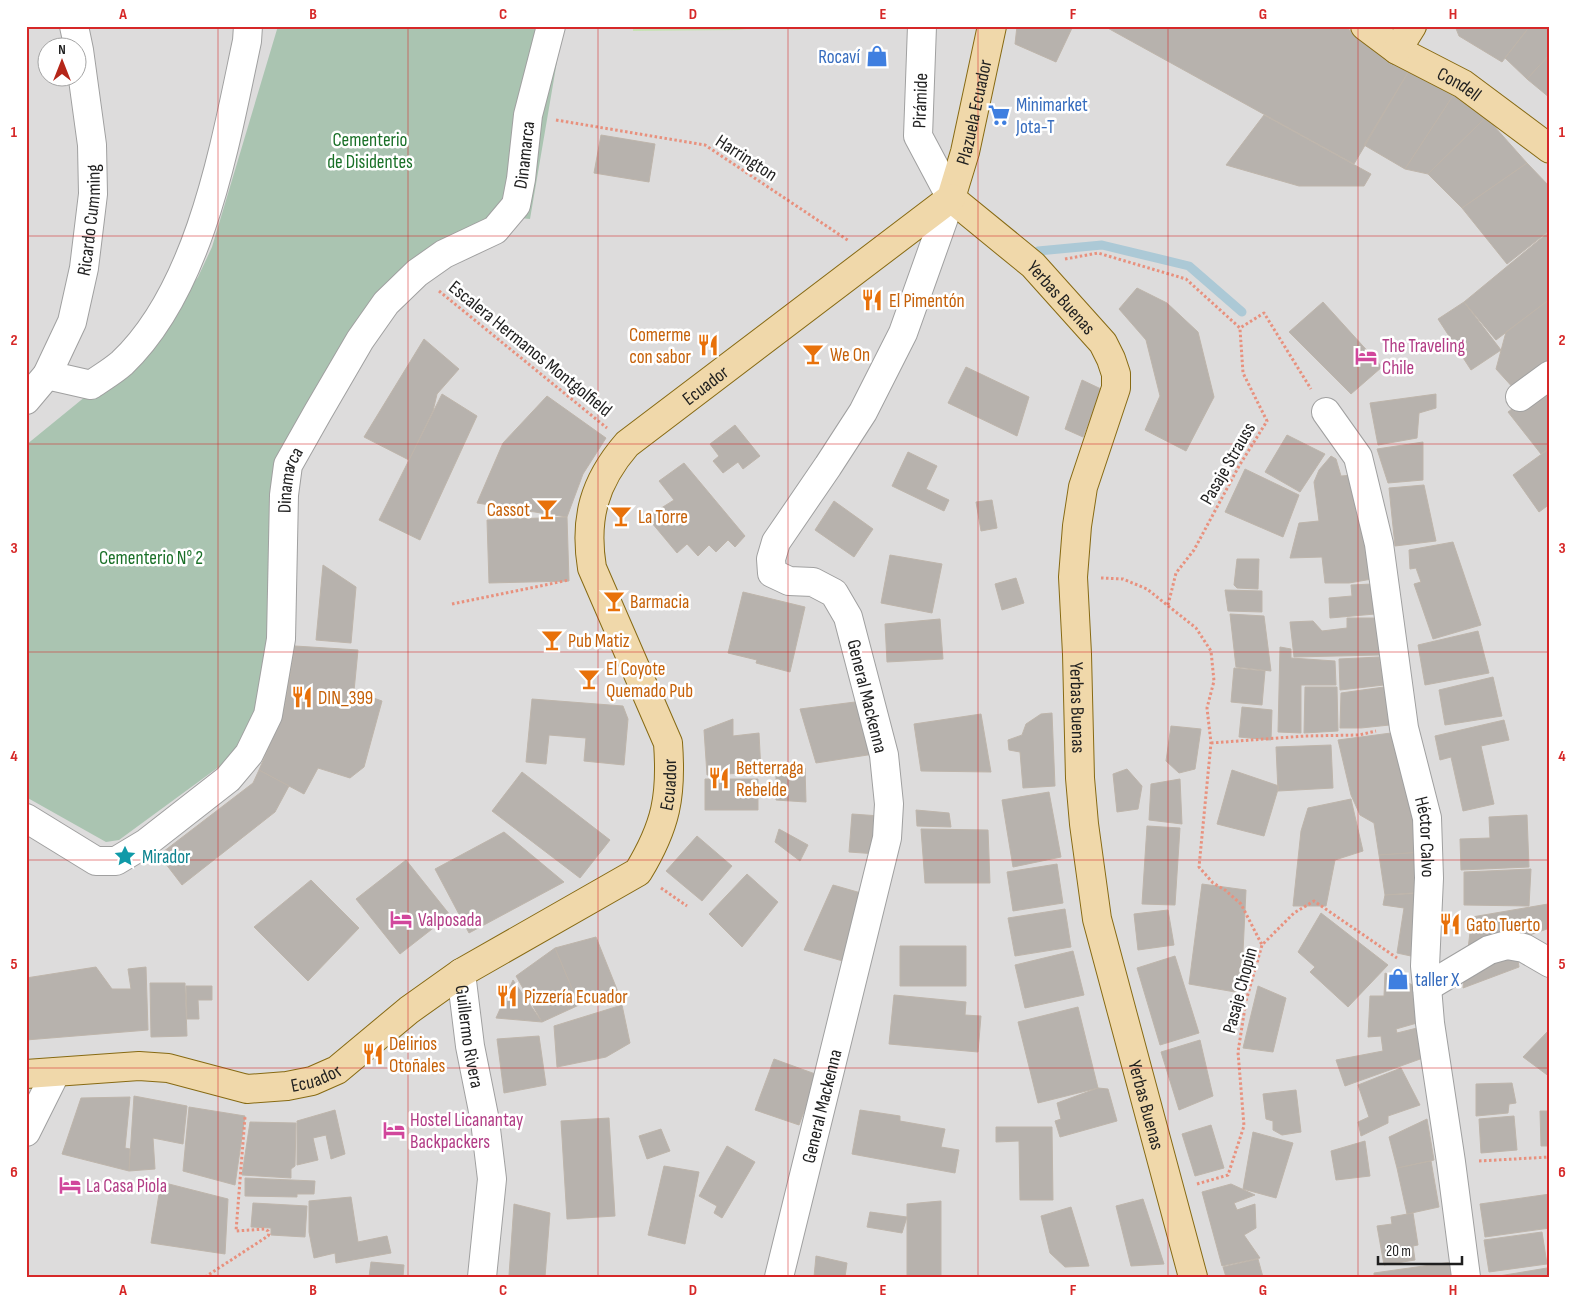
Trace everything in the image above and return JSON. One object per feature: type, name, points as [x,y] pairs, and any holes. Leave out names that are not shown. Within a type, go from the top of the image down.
[{"type":"main road","name":"Plazuela Ecuador","points":[[951,198],[965,152],[992,26]]},
{"type":"main road","name":"Condell","points":[[1365,26],[1397,50],[1463,84],[1550,149]]},
{"type":"main road","points":[[1397,50],[1412,26]]},
{"type":"main road","name":"Ecuador","points":[[26,1074],[139,1066],[168,1068],[247,1089],[296,1085],[312,1081],[337,1070],[409,1010],[461,974],[638,872],[650,851],[661,825],[668,798],[670,770],[668,742],[592,568],[588,532],[590,514],[603,478],[613,460],[627,444],[951,198]]},
{"type":"main road","name":"Yerbas Buenas","points":[[951,198],[1033,265],[1103,343],[1116,374],[1116,388],[1083,487],[1077,526],[1073,577],[1080,778],[1084,824],[1097,919],[1193,1277]]},
{"type":"street","name":"Ricardo Cumming","points":[[26,400],[47,375],[72,322],[84,268],[93,194],[92,144],[74,26]]},
{"type":"street","points":[[47,375],[91,385],[122,364],[162,314],[178,284],[202,226],[228,134],[247,41],[248,26]]},
{"type":"street","name":"Dinamarca","points":[[26,818],[96,860],[116,860],[146,843],[228,779],[249,754],[268,715],[281,639],[284,495],[288,465],[360,340],[386,303],[417,273],[444,254],[495,230],[516,205],[528,115],[551,26]]},
{"type":"street","name":"Pirámide","points":[[922,26],[918,136],[951,198]]},
{"type":"street","name":"General Mackenna","points":[[779,1277],[885,847],[889,804],[884,755],[848,617],[834,594],[813,582],[789,582],[772,573],[771,559],[776,542],[863,412],[898,342],[951,198]]},
{"type":"street","points":[[1520,397],[1550,375]]},
{"type":"street","name":"Héctor Calvo","points":[[1326,412],[1358,457],[1379,544],[1404,728],[1426,818],[1429,878],[1426,976],[1430,1022],[1466,1277]]},
{"type":"street","points":[[1426,976],[1489,950],[1507,945],[1524,948],[1550,963]]},
{"type":"street","name":"Guillermo Rivera","points":[[461,974],[470,1046],[485,1121],[492,1179],[482,1277]]},
{"type":"street","points":[[26,1132],[56,1072]]},
{"type":"path","name":"Harrington","points":[[528,115],[705,146],[873,256]]},
{"type":"path","points":[[1033,265],[1098,253],[1186,279],[1240,328],[1264,312],[1326,412]]},
{"type":"path","name":"Escalera Hermanos Montgolfield","points":[[417,273],[627,444]]},
{"type":"path","name":"Pasaje Strauss","points":[[1168,605],[1176,573],[1194,550],[1239,466],[1268,421],[1243,373],[1240,328]]},
{"type":"path","points":[[452,604],[569,580],[592,568]]},
{"type":"path","points":[[1073,577],[1123,579],[1147,589],[1196,628],[1211,651],[1214,681],[1207,708],[1211,743],[1199,867],[1212,883],[1225,890],[1241,904],[1262,945]]},
{"type":"path","points":[[1211,743],[1304,736],[1360,735],[1404,728]]},
{"type":"path","name":"Pasaje Chopin","points":[[1170,1190],[1228,1175],[1244,1126],[1238,1052],[1246,1001],[1262,945],[1294,913],[1314,901],[1426,976]]},
{"type":"path","points":[[205,1277],[269,1234],[264,1229],[236,1231],[247,1089]]},
{"type":"path","points":[[1451,1162],[1550,1157]]},
{"type":"shaded area","points":[[26,26],[1550,26],[1550,1277],[26,1277]]},
{"type":"green space","points":[[278,26],[563,26],[530,219],[490,215],[429,262],[392,307],[287,480],[258,712],[244,742],[220,766],[119,840],[106,842],[26,797],[26,445],[102,383],[170,313],[198,277],[212,247]]},
{"type":"green space","points":[[633,26],[766,26],[740,30],[633,31]]},
{"type":"building","points":[[1017,26],[1073,26],[1056,62],[1015,44]]},
{"type":"building","points":[[1104,26],[1342,26],[1413,64],[1354,164]]},
{"type":"building","points":[[1455,26],[1530,26],[1502,62],[1459,36]]},
{"type":"building","points":[[1530,26],[1550,26],[1550,54],[1527,79],[1505,58]]},
{"type":"building","points":[[1550,54],[1550,98],[1527,79]]},
{"type":"building","points":[[1413,64],[1456,91],[1405,169],[1364,145]]},
{"type":"building","points":[[1456,91],[1486,117],[1428,174],[1405,169]]},
{"type":"building","points":[[1264,115],[1371,174],[1364,186],[1299,186],[1226,165]]},
{"type":"building","points":[[1486,117],[1527,163],[1462,208],[1428,174]]},
{"type":"building","points":[[601,135],[655,144],[649,182],[594,173]]},
{"type":"building","points":[[1527,163],[1550,187],[1550,230],[1507,264],[1462,208]]},
{"type":"building","points":[[1550,231],[1550,299],[1496,340],[1464,302]]},
{"type":"building","points":[[1137,288],[1167,303],[1198,332],[1214,397],[1186,451],[1145,430],[1160,396],[1146,340],[1119,309]]},
{"type":"building","points":[[1550,299],[1550,367],[1516,391],[1496,369],[1506,332]]},
{"type":"building","points":[[1323,302],[1382,367],[1351,394],[1289,332]]},
{"type":"building","points":[[1464,302],[1501,350],[1471,370],[1438,319]]},
{"type":"building","points":[[424,339],[459,369],[437,394],[433,411],[409,460],[364,437]]},
{"type":"building","points":[[966,367],[1029,397],[1017,436],[948,403]]},
{"type":"building","points":[[1082,380],[1101,389],[1083,437],[1065,429]]},
{"type":"building","points":[[1550,381],[1550,448],[1541,454],[1508,412]]},
{"type":"building","points":[[442,394],[477,416],[420,540],[379,520]]},
{"type":"building","points":[[1436,394],[1436,408],[1419,413],[1417,438],[1378,445],[1370,403]]},
{"type":"building","points":[[547,396],[606,438],[583,474],[567,517],[477,503],[503,443]]},
{"type":"building","points":[[735,425],[760,456],[743,469],[738,462],[723,473],[713,461],[719,456],[710,444]]},
{"type":"building","points":[[1287,435],[1325,454],[1300,492],[1265,472]]},
{"type":"building","points":[[1423,442],[1423,480],[1388,483],[1377,449]]},
{"type":"building","points":[[1550,448],[1550,504],[1539,512],[1513,475]]},
{"type":"building","points":[[908,452],[937,466],[926,489],[949,500],[944,511],[892,486]]},
{"type":"building","points":[[1331,456],[1336,459],[1341,476],[1354,475],[1372,579],[1349,583],[1325,583],[1322,557],[1290,558],[1299,523],[1319,521],[1314,482],[1319,470]]},
{"type":"building","points":[[684,463],[745,536],[735,547],[728,540],[716,552],[709,545],[698,556],[687,544],[677,553],[647,517],[674,500],[659,481]]},
{"type":"building","points":[[1245,469],[1299,495],[1283,537],[1225,512]]},
{"type":"building","points":[[1424,485],[1436,541],[1395,546],[1389,488]]},
{"type":"building","points":[[992,500],[997,528],[981,531],[976,502]]},
{"type":"building","points":[[834,501],[873,529],[854,557],[815,530]]},
{"type":"building","points":[[567,517],[569,581],[489,583],[487,520]]},
{"type":"building","points":[[1453,542],[1481,625],[1433,639],[1414,584],[1421,582],[1416,568],[1410,569],[1409,550]]},
{"type":"building","points":[[890,555],[942,564],[932,613],[881,603]]},
{"type":"building","points":[[1237,559],[1259,559],[1258,589],[1237,588],[1234,585]]},
{"type":"building","points":[[323,565],[356,587],[351,643],[316,640]]},
{"type":"building","points":[[1016,578],[1024,603],[1002,610],[995,584]]},
{"type":"building","points":[[1372,584],[1375,614],[1330,618],[1329,598],[1352,596],[1351,585]]},
{"type":"building","points":[[1225,590],[1262,591],[1262,612],[1228,611]]},
{"type":"building","points":[[743,592],[805,607],[790,672],[756,663],[757,660],[728,653]]},
{"type":"building","points":[[1230,614],[1264,616],[1271,671],[1236,667]]},
{"type":"building","points":[[1347,618],[1375,618],[1380,655],[1294,657],[1290,622],[1313,621],[1322,631],[1347,628]]},
{"type":"building","points":[[940,619],[943,659],[887,662],[885,624]]},
{"type":"building","points":[[1478,631],[1489,673],[1425,685],[1418,645]]},
{"type":"building","points":[[295,646],[358,650],[354,691],[382,701],[364,767],[350,778],[318,768],[304,794],[259,770],[284,711]]},
{"type":"building","points":[[1280,647],[1291,649],[1291,658],[1335,661],[1336,685],[1301,685],[1301,733],[1278,732]]},
{"type":"building","points":[[1379,657],[1384,685],[1340,690],[1339,659]]},
{"type":"building","points":[[1234,668],[1265,671],[1262,705],[1231,702]]},
{"type":"building","points":[[1493,677],[1502,716],[1445,725],[1439,690]]},
{"type":"building","points":[[1305,687],[1337,687],[1338,731],[1304,733]]},
{"type":"building","points":[[1384,687],[1399,724],[1340,728],[1341,693]]},
{"type":"building","points":[[532,699],[623,706],[628,719],[624,765],[584,761],[586,738],[549,735],[546,764],[526,762]]},
{"type":"building","points":[[855,702],[874,754],[816,763],[800,709]]},
{"type":"building","points":[[1242,707],[1272,710],[1271,740],[1239,737]]},
{"type":"building","points":[[1052,713],[1055,786],[1023,788],[1020,752],[1009,750],[1008,740],[1022,735],[1026,724],[1041,714]]},
{"type":"building","points":[[981,714],[991,772],[921,771],[914,724]]},
{"type":"building","points":[[733,719],[733,736],[759,733],[761,772],[707,775],[704,730]]},
{"type":"building","points":[[1504,720],[1509,740],[1481,746],[1494,804],[1463,811],[1451,757],[1440,760],[1435,736]]},
{"type":"building","points":[[1171,726],[1201,729],[1195,769],[1179,773],[1166,761]]},
{"type":"building","points":[[1391,733],[1423,852],[1379,855],[1374,823],[1360,815],[1351,795],[1338,740]]},
{"type":"building","points":[[1331,745],[1333,788],[1278,791],[1276,747]]},
{"type":"building","points":[[805,768],[806,802],[776,800],[776,773]]},
{"type":"building","points":[[1127,769],[1142,786],[1138,809],[1117,812],[1113,774]]},
{"type":"building","points":[[259,770],[289,786],[275,812],[182,885],[159,855],[253,783]]},
{"type":"building","points":[[1232,770],[1279,786],[1264,836],[1217,824]]},
{"type":"building","points":[[522,772],[610,840],[580,878],[492,811]]},
{"type":"building","points":[[705,779],[758,779],[758,810],[705,810]]},
{"type":"building","points":[[1180,779],[1182,824],[1149,820],[1151,784]]},
{"type":"building","points":[[1049,792],[1061,857],[1013,867],[1002,800]]},
{"type":"building","points":[[1351,799],[1363,851],[1335,860],[1326,906],[1293,906],[1301,831],[1308,808]]},
{"type":"building","points":[[916,810],[949,813],[951,827],[917,826]]},
{"type":"building","points":[[852,814],[880,816],[877,854],[849,852]]},
{"type":"building","points":[[1527,815],[1529,867],[1461,870],[1460,839],[1490,838],[1489,817]]},
{"type":"building","points":[[1147,826],[1180,828],[1175,905],[1142,904]]},
{"type":"building","points":[[779,829],[808,845],[800,861],[775,842]]},
{"type":"building","points":[[921,829],[988,830],[990,883],[925,883]]},
{"type":"building","points":[[504,832],[564,882],[469,933],[435,869]]},
{"type":"building","points":[[697,836],[732,866],[702,901],[666,871]]},
{"type":"building","points":[[1423,852],[1425,892],[1385,895],[1379,855]]},
{"type":"building","points":[[406,860],[450,915],[400,954],[356,899]]},
{"type":"building","points":[[1057,864],[1063,903],[1013,911],[1007,872]]},
{"type":"building","points":[[1531,869],[1529,906],[1464,905],[1464,872]]},
{"type":"building","points":[[747,874],[778,902],[742,947],[709,914]]},
{"type":"building","points":[[311,880],[359,928],[308,981],[254,927]]},
{"type":"building","points":[[1202,884],[1246,890],[1241,993],[1189,984]]},
{"type":"building","points":[[833,885],[868,895],[850,963],[804,950]]},
{"type":"building","points":[[1426,893],[1420,958],[1397,953],[1404,908],[1383,905],[1385,895]]},
{"type":"building","points":[[1548,904],[1550,909],[1550,928],[1515,940],[1519,967],[1463,988],[1472,917]]},
{"type":"building","points":[[1065,909],[1071,947],[1015,956],[1008,918]]},
{"type":"building","points":[[1168,910],[1174,945],[1138,950],[1134,914]]},
{"type":"building","points":[[1321,913],[1388,965],[1348,1007],[1310,972],[1315,967],[1298,952]]},
{"type":"building","points":[[596,937],[618,992],[579,1005],[555,948]]},
{"type":"building","points":[[900,946],[966,946],[966,986],[900,986]]},
{"type":"building","points":[[555,948],[579,1005],[542,1022],[516,976]]},
{"type":"building","points":[[1073,951],[1084,995],[1025,1008],[1015,965]]},
{"type":"building","points":[[1175,956],[1199,1033],[1160,1045],[1137,968]]},
{"type":"building","points":[[96,967],[112,989],[131,989],[128,969],[146,967],[148,1030],[26,1040],[26,978]]},
{"type":"building","points":[[1385,973],[1422,989],[1417,1023],[1396,1029],[1397,1033],[1417,1028],[1417,1035],[1422,1032],[1423,1058],[1345,1086],[1336,1060],[1383,1051],[1381,1036],[1368,1037],[1370,996],[1384,996]]},
{"type":"building","points":[[513,980],[542,1022],[496,1018]]},
{"type":"building","points":[[150,983],[185,983],[187,1036],[151,1037]]},
{"type":"building","points":[[186,986],[212,986],[212,1000],[198,1000],[199,1019],[187,1019]]},
{"type":"building","points":[[1258,986],[1286,998],[1273,1052],[1243,1048]]},
{"type":"building","points":[[894,995],[966,1002],[965,1015],[981,1016],[978,1052],[889,1044]]},
{"type":"building","points":[[622,1005],[630,1043],[606,1057],[557,1067],[554,1026]]},
{"type":"building","points":[[1078,1007],[1098,1088],[1038,1103],[1018,1022]]},
{"type":"building","points":[[1550,1029],[1550,1077],[1523,1057]]},
{"type":"building","points":[[539,1036],[546,1085],[504,1093],[497,1039]]},
{"type":"building","points":[[1200,1040],[1213,1096],[1179,1110],[1161,1052]]},
{"type":"building","points":[[774,1059],[818,1075],[799,1125],[755,1110]]},
{"type":"building","points":[[1401,1068],[1420,1105],[1388,1116],[1388,1123],[1361,1136],[1358,1122],[1369,1117],[1358,1085]]},
{"type":"building","points":[[1512,1083],[1516,1103],[1509,1104],[1508,1113],[1476,1116],[1476,1084]]},
{"type":"building","points":[[1098,1088],[1108,1089],[1117,1121],[1060,1137],[1055,1121],[1061,1119],[1057,1103]]},
{"type":"building","points":[[1296,1090],[1301,1132],[1282,1135],[1273,1130],[1273,1121],[1266,1119],[1263,1094]]},
{"type":"building","points":[[134,1096],[187,1106],[183,1144],[153,1138],[155,1169],[129,1171]]},
{"type":"building","points":[[130,1097],[125,1148],[130,1149],[129,1171],[62,1154],[81,1098]]},
{"type":"building","points":[[189,1107],[245,1116],[235,1185],[183,1171]]},
{"type":"building","points":[[335,1110],[345,1154],[331,1159],[326,1135],[313,1138],[318,1160],[297,1165],[297,1121]]},
{"type":"building","points":[[860,1110],[900,1116],[900,1121],[945,1129],[941,1147],[959,1150],[955,1173],[852,1154]]},
{"type":"building","points":[[1540,1111],[1550,1111],[1550,1146],[1541,1146]]},
{"type":"building","points":[[1514,1116],[1517,1150],[1481,1153],[1479,1119]]},
{"type":"building","points":[[609,1118],[615,1216],[567,1219],[561,1121]]},
{"type":"building","points":[[1427,1119],[1434,1160],[1397,1168],[1389,1137]]},
{"type":"building","points":[[250,1122],[296,1123],[295,1166],[291,1169],[291,1178],[242,1175]]},
{"type":"building","points":[[1211,1125],[1224,1168],[1195,1176],[1182,1134]]},
{"type":"building","points":[[996,1127],[1052,1127],[1053,1200],[1020,1200],[1019,1141],[996,1142]]},
{"type":"building","points":[[661,1129],[670,1151],[647,1159],[639,1136]]},
{"type":"building","points":[[1253,1132],[1293,1143],[1276,1198],[1243,1189]]},
{"type":"building","points":[[1365,1141],[1370,1176],[1336,1180],[1331,1151]]},
{"type":"building","points":[[727,1146],[755,1162],[722,1218],[714,1213],[717,1206],[699,1196]]},
{"type":"building","points":[[1431,1161],[1439,1207],[1407,1214],[1397,1168]]},
{"type":"building","points":[[664,1166],[699,1172],[685,1244],[648,1235]]},
{"type":"building","points":[[245,1178],[315,1181],[314,1194],[297,1194],[297,1197],[245,1196]]},
{"type":"building","points":[[161,1182],[228,1199],[225,1254],[151,1243]]},
{"type":"building","points":[[1231,1184],[1255,1195],[1234,1203],[1237,1210],[1255,1204],[1256,1228],[1244,1235],[1260,1258],[1222,1266],[1202,1192]]},
{"type":"building","points":[[1550,1194],[1550,1228],[1485,1237],[1480,1204]]},
{"type":"building","points":[[351,1197],[358,1242],[387,1236],[391,1253],[336,1263],[335,1253],[314,1258],[309,1232],[309,1201]]},
{"type":"building","points":[[1143,1199],[1164,1264],[1131,1266],[1116,1206]]},
{"type":"building","points":[[941,1201],[941,1277],[907,1277],[907,1204]]},
{"type":"building","points":[[253,1203],[307,1206],[305,1237],[271,1235],[271,1228],[251,1227]]},
{"type":"building","points":[[514,1204],[550,1213],[545,1277],[509,1275]]},
{"type":"building","points":[[1071,1207],[1089,1266],[1065,1267],[1050,1253],[1041,1216]]},
{"type":"building","points":[[870,1212],[907,1217],[902,1233],[867,1227]]},
{"type":"building","points":[[1413,1213],[1418,1245],[1413,1246],[1415,1260],[1384,1265],[1377,1226],[1392,1224],[1391,1217]]},
{"type":"building","points":[[1542,1232],[1547,1264],[1489,1272],[1484,1240]]},
{"type":"building","points":[[816,1256],[847,1263],[845,1277],[814,1277]]},
{"type":"building","points":[[1258,1259],[1263,1277],[1226,1277],[1223,1267]]},
{"type":"building","points":[[371,1262],[404,1265],[403,1277],[369,1277]]},
{"type":"building","points":[[1452,1262],[1454,1277],[1374,1277],[1374,1273]]},
{"type":"building","points":[[1547,1268],[1548,1277],[1493,1277]]},
{"type":"waterway","points":[[1038,251],[1102,245],[1189,266],[1242,312]]},
{"type":"place","name":"Rocaví","points":[[877,56]]},
{"type":"place","name":"Minimarket Jota-T","points":[[999,115]]},
{"type":"place","name":"El Pimentón","points":[[872,300]]},
{"type":"place","name":"Comerme con sabor","points":[[708,345]]},
{"type":"place","name":"We On","points":[[813,354]]},
{"type":"place","name":"The Traveling Chile","points":[[1366,356]]},
{"type":"place","name":"Cassot","points":[[547,509]]},
{"type":"place","name":"La Torre","points":[[621,516]]},
{"type":"place","name":"Barmacia","points":[[614,601]]},
{"type":"place","name":"Pub Matiz","points":[[552,640]]},
{"type":"place","name":"El Coyote Quemado Pub","points":[[589,679]]},
{"type":"place","name":"DIN_399","points":[[302,697]]},
{"type":"place","name":"Betterraga Rebelde","points":[[719,778]]},
{"type":"place","name":"Mirador","points":[[125,856]]},
{"type":"place","name":"Valposada","points":[[401,919]]},
{"type":"place","name":"Gato Tuerto","points":[[1450,924]]},
{"type":"place","name":"taller X","points":[[1398,979]]},
{"type":"place","name":"Pizzería Ecuador","points":[[507,996]]},
{"type":"place","name":"Delirios Otoñales","points":[[373,1054]]},
{"type":"place","name":"Hostel Licanantay Backpackers","points":[[394,1130]]},
{"type":"place","name":"La Casa Piola","points":[[70,1185]]},
{"type":"park label","name":"Cementerio de Disidentes","points":[[370,150]]},
{"type":"park label","name":"Cementerio N° 2","points":[[151,557]]}]
